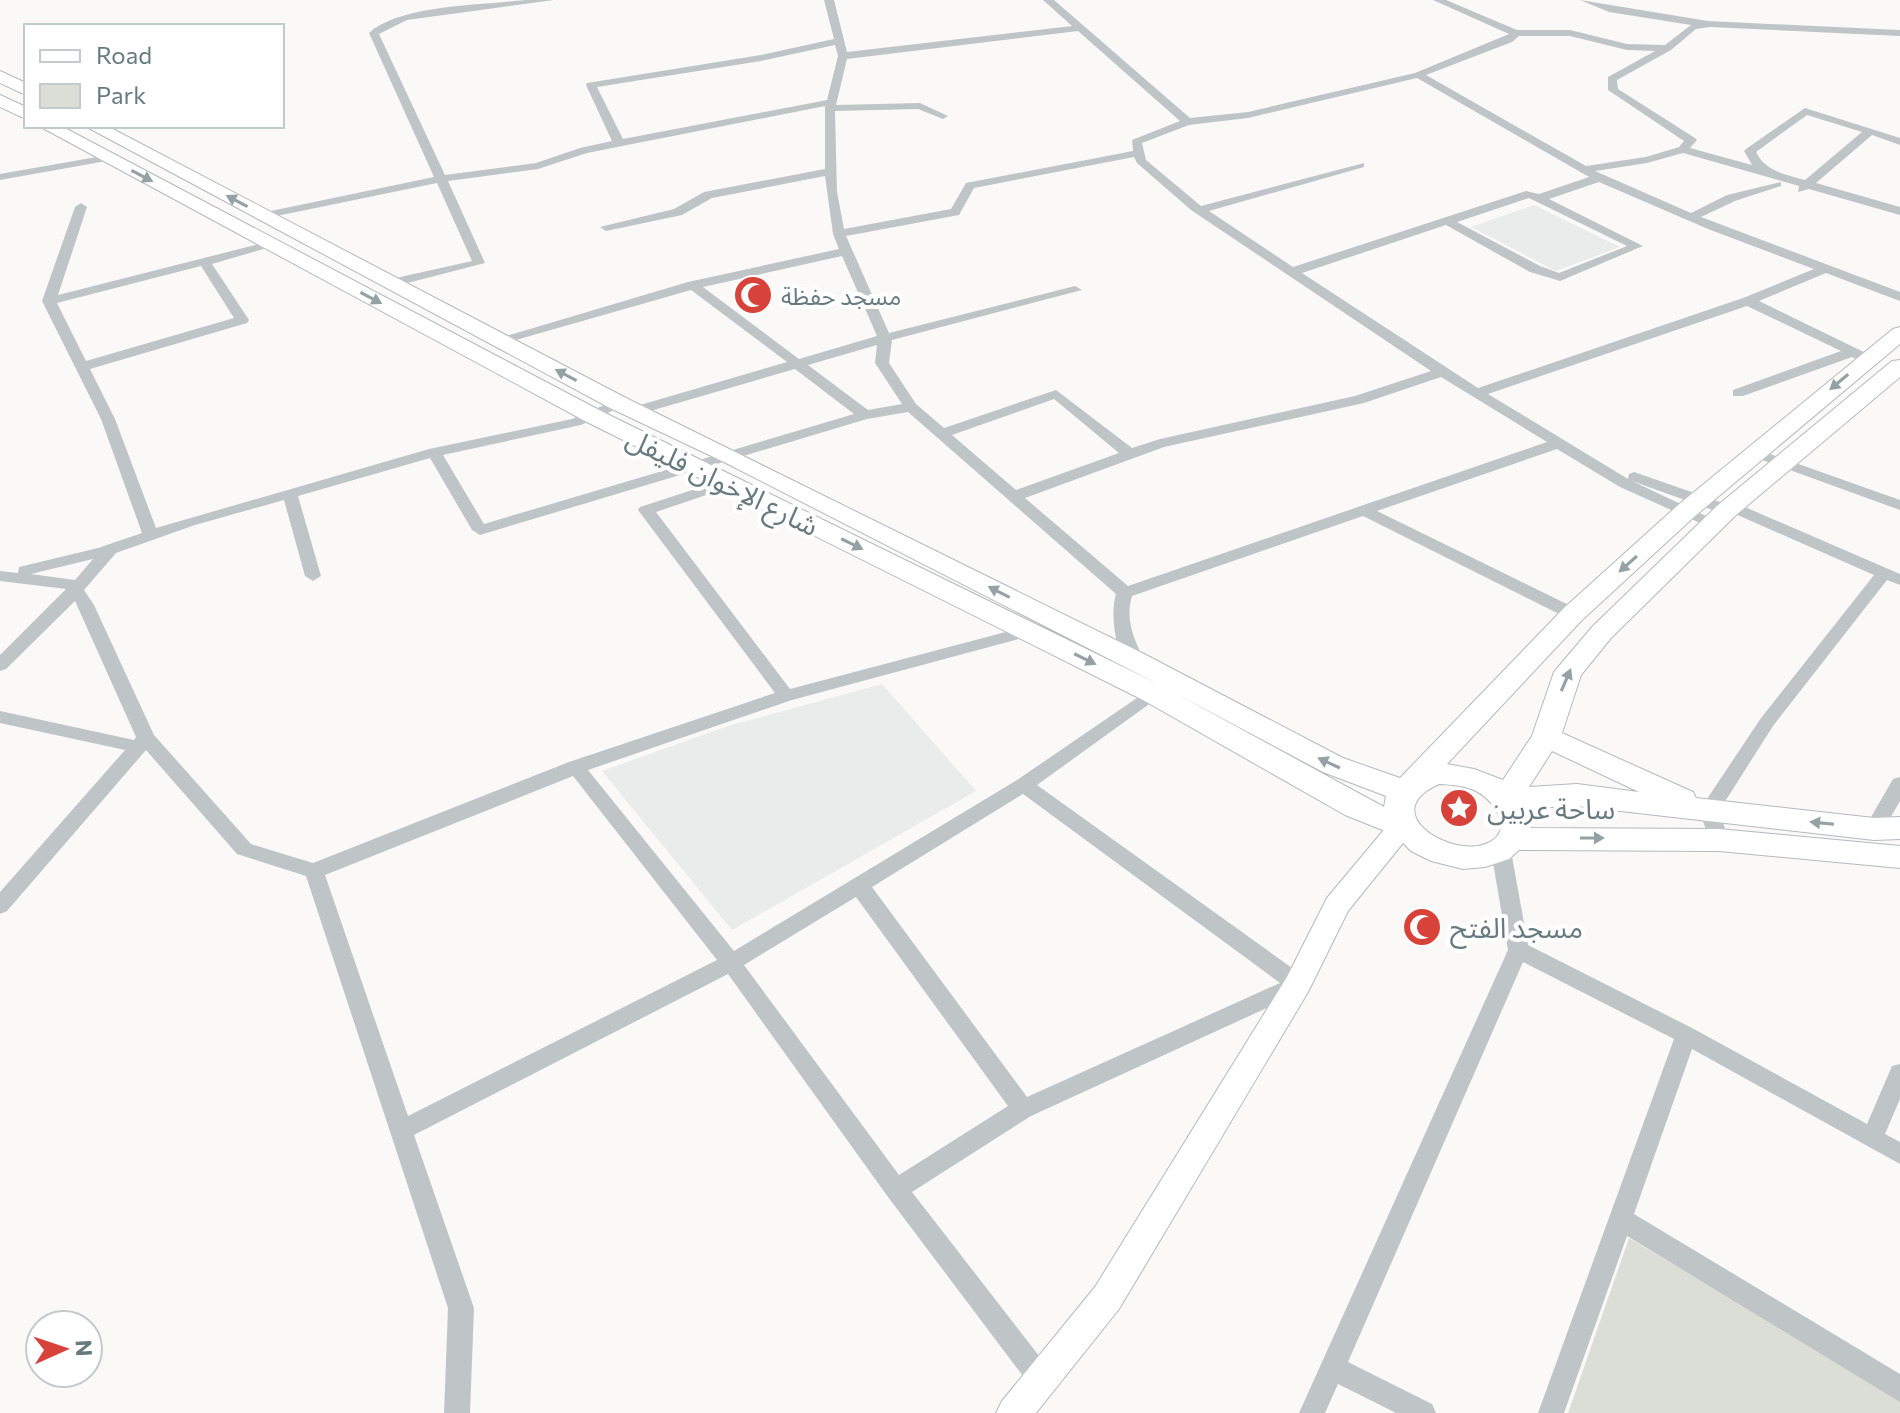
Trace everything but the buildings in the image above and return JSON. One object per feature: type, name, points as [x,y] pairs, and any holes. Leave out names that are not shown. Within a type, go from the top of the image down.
[{"type":"main road","points":[[0,76],[24,89]]},
{"type":"main road","points":[[0,100],[24,113]]},
{"type":"main road","name":"شارع الإخوان فليفل","points":[[52,128],[593,416],[1153,693],[1356,807],[1402,826]]},
{"type":"main road","name":"شارع الإخوان فليفل","points":[[98,128],[626,407],[730,456],[1136,661],[1333,765],[1409,785]]},
{"type":"main road","points":[[1896,859],[1719,840],[1507,845],[1479,857],[1457,857],[1435,851],[1402,826],[1397,809],[1409,785],[1573,614],[1756,453],[1860,355],[1900,333]]},
{"type":"main road","points":[[1506,799],[1546,737],[1568,672],[1649,585],[1725,514],[1895,375]]},
{"type":"main road","points":[[1546,737],[1709,811]]},
{"type":"main road","points":[[1409,785],[1436,774],[1458,774],[1481,781],[1506,799],[1515,812],[1518,826],[1507,845]]},
{"type":"main road","points":[[1506,799],[1577,795],[1887,828]]},
{"type":"main road","points":[[1014,1413],[1107,1298],[1298,984],[1337,905],[1402,826]]},
{"type":"street","points":[[392,283],[479,263],[374,33],[405,17],[549,0]]},
{"type":"street","points":[[829,0],[843,56],[830,105],[830,172],[839,234],[885,338],[882,363],[911,407],[1125,593]]},
{"type":"street","points":[[1048,0],[1188,122]]},
{"type":"street","points":[[1438,0],[1516,33],[1570,33],[1627,47],[1667,48]]},
{"type":"street","points":[[1585,0],[1609,9],[1710,24],[1900,33]]},
{"type":"street","points":[[1587,169],[1647,160],[1683,149],[1691,140],[1613,90],[1612,79],[1667,48],[1693,27],[1710,24]]},
{"type":"street","points":[[843,56],[1079,28]]},
{"type":"street","points":[[1516,33],[1508,40],[1418,75],[1248,115],[1188,122],[1136,142],[1141,161],[1200,210],[1475,394],[1625,484],[1725,514],[1891,577],[1767,722],[1709,811],[1719,840]]},
{"type":"street","points":[[619,143],[591,85],[761,58],[839,41]]},
{"type":"street","points":[[1418,75],[1599,178],[1691,217],[1900,297]]},
{"type":"street","points":[[266,216],[440,179],[538,166],[584,150],[830,105],[920,106],[943,116]]},
{"type":"street","points":[[1775,179],[1755,162],[1750,151],[1805,111],[1900,142]]},
{"type":"street","points":[[1804,188],[1870,131]]},
{"type":"street","points":[[1683,149],[1900,219]]},
{"type":"street","points":[[839,234],[955,212],[970,185],[1139,153]]},
{"type":"street","points":[[0,177],[108,158]]},
{"type":"street","points":[[1647,160],[1694,162],[1775,179]]},
{"type":"street","points":[[1200,210],[1360,165]]},
{"type":"street","points":[[606,227],[678,212],[708,195],[830,172]]},
{"type":"street","points":[[1539,198],[1599,178]]},
{"type":"street","points":[[1691,217],[1775,179]]},
{"type":"street","points":[[1804,188],[1900,211]]},
{"type":"street","points":[[1291,272],[1447,221],[1530,194],[1637,246],[1560,277],[1535,269],[1447,221]]},
{"type":"street","points":[[81,207],[49,301],[108,419],[151,536]]},
{"type":"street","points":[[49,301],[271,245]]},
{"type":"street","points":[[500,340],[693,285],[847,251]]},
{"type":"street","points":[[81,367],[242,320],[205,262]]},
{"type":"street","points":[[1475,394],[1748,301],[1825,269]]},
{"type":"street","points":[[693,285],[865,415]]},
{"type":"street","points":[[0,575],[39,570],[434,452],[593,416],[1075,290]]},
{"type":"street","points":[[1748,301],[1860,355]]},
{"type":"street","points":[[1738,393],[1860,355]]},
{"type":"street","points":[[1013,497],[1130,454],[1184,438],[1359,400],[1442,372]]},
{"type":"street","points":[[941,434],[1056,394],[1130,454]]},
{"type":"street","points":[[434,452],[480,530],[865,415],[911,407]]},
{"type":"street","points":[[1136,661],[1124,636],[1118,610],[1125,593],[1367,512],[1556,444]]},
{"type":"street","points":[[1756,453],[1898,502]]},
{"type":"street","points":[[728,483],[646,510],[786,696]]},
{"type":"street","points":[[290,493],[313,576]]},
{"type":"street","points":[[1367,512],[1573,614]]},
{"type":"street","points":[[0,665],[111,549]]},
{"type":"street","points":[[0,575],[71,584],[86,605],[142,743],[244,849],[314,871],[576,767],[786,696],[1028,631]]},
{"type":"street","points":[[402,1130],[731,963],[1024,785],[1153,693]]},
{"type":"street","points":[[0,717],[142,743]]},
{"type":"street","points":[[0,906],[142,743]]},
{"type":"street","points":[[576,767],[731,963],[896,1190],[1041,1379]]},
{"type":"street","points":[[1887,828],[1900,784]]},
{"type":"street","points":[[896,1190],[1023,1109],[1298,984],[1024,785]]},
{"type":"street","points":[[1312,1413],[1518,950],[1507,845]]},
{"type":"street","points":[[314,871],[461,1308],[457,1413]]},
{"type":"street","points":[[859,885],[1023,1109]]},
{"type":"street","points":[[1518,950],[1686,1035],[1900,1154]]},
{"type":"street","points":[[1551,1413],[1686,1035]]},
{"type":"street","points":[[1872,1138],[1900,1073]]},
{"type":"street","points":[[1622,1220],[1900,1389]]},
{"type":"street","points":[[1332,1367],[1423,1413]]},
{"type":"shaded area","points":[[1534,205],[1620,247],[1556,271],[1471,227]]},
{"type":"shaded area","points":[[882,684],[976,791],[732,930],[602,771],[728,726]]},
{"type":"green space","points":[[1629,1238],[1900,1399],[1900,1413],[1568,1413]]},
{"type":"place","name":"مسجد حفظة","points":[[753,295]]},
{"type":"place","name":"ساحة عربين","points":[[1459,808]]},
{"type":"place","name":"مسجد الفتح","points":[[1422,927]]}]
